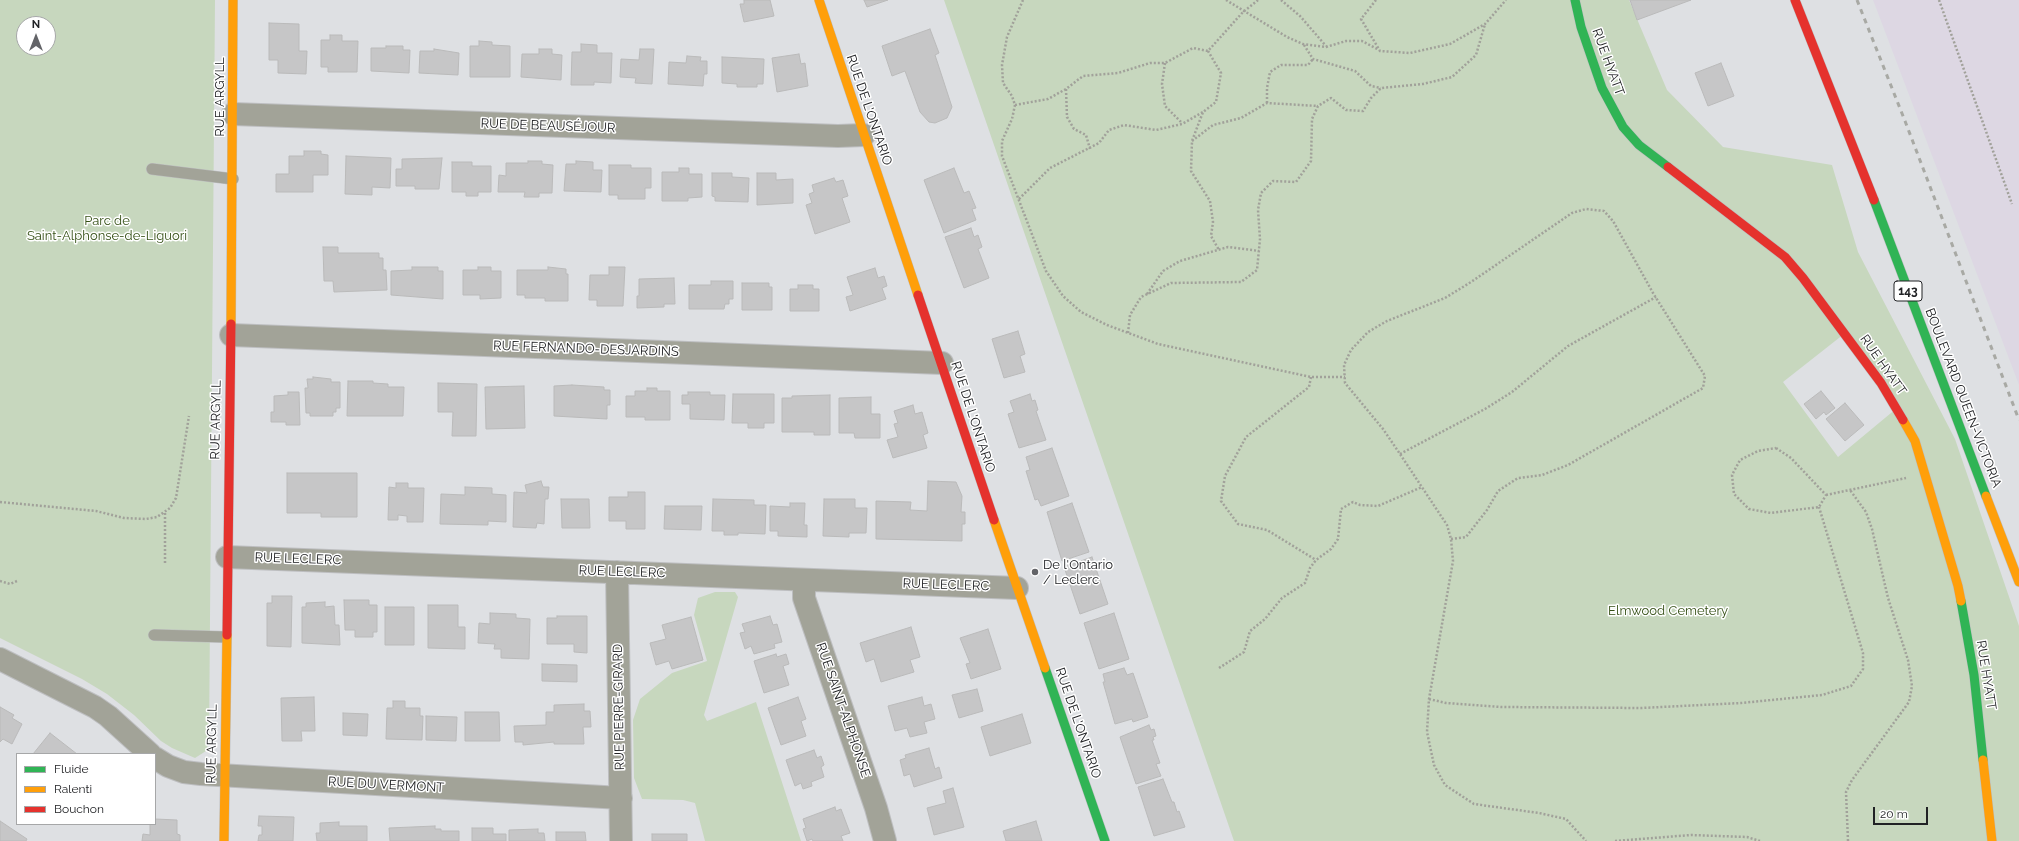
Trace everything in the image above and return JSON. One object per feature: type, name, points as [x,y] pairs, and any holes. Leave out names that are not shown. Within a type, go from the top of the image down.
[{"type":"street","name":"RUE ARGYLL","points":[[224,841],[233,179],[233,0]]},
{"type":"street","name":"RUE DE L'ONTARIO","points":[[819,0],[1017,588],[1105,841]]},
{"type":"street","name":"RUE HYATT","points":[[1575,0],[1581,27],[1602,88],[1623,127],[1639,145],[1785,258],[1803,278],[1881,383],[1915,441],[1958,586],[1973,667],[1992,841]]},
{"type":"street","name":"BOULEVARD QUEEN-VICTORIA","points":[[1795,0],[1860,163],[2019,582]]},
{"type":"street","name":"RUE DE BEAUSÉJOUR","points":[[233,114],[822,136],[864,135]]},
{"type":"street","name":"RUE FERNANDO-DESJARDINS","points":[[231,335],[942,363]]},
{"type":"street","name":"RUE LECLERC","points":[[228,557],[1017,588]]},
{"type":"street","name":"RUE PIERRE-GIRARD","points":[[617,572],[621,841]]},
{"type":"street","name":"RUE SAINT-ALPHONSE","points":[[804,580],[804,598],[876,808],[885,841]]},
{"type":"street","points":[[0,659],[95,707],[108,716],[149,753]]},
{"type":"street","name":"RUE DU VERMONT","points":[[156,759],[168,766],[184,772],[225,776],[621,798]]},
{"type":"lane","points":[[152,169],[233,179]]},
{"type":"lane","points":[[154,636],[226,637]]},
{"type":"path","points":[[1023,0],[1007,37],[1002,65],[1003,83],[1012,96],[1015,105],[1012,119],[1002,141],[1002,156],[1046,271],[1063,296],[1081,312],[1107,325],[1158,344],[1311,377],[1345,377]]},
{"type":"path","points":[[1226,0],[1243,12],[1303,44],[1326,47],[1346,41],[1362,41],[1380,51],[1410,53],[1450,44],[1485,24],[1506,0]]},
{"type":"path","points":[[1208,51],[1243,12],[1258,0]]},
{"type":"path","points":[[1281,0],[1300,16],[1326,47]]},
{"type":"path","points":[[1376,0],[1362,19],[1380,51]]},
{"type":"path","points":[[1939,0],[2012,204]]},
{"type":"path","points":[[1303,44],[1313,59],[1355,71],[1371,86],[1381,88],[1423,84],[1452,77],[1476,56],[1485,24]]},
{"type":"path","points":[[1015,105],[1048,99],[1066,89],[1083,76],[1118,73],[1150,63],[1166,63],[1193,48],[1208,51],[1221,74],[1216,102],[1203,112],[1182,124],[1156,130],[1124,125],[1109,130],[1099,143],[1090,149],[1050,168],[1019,199]]},
{"type":"path","points":[[1267,103],[1267,88],[1270,72],[1281,65],[1308,65],[1313,59]]},
{"type":"path","points":[[1166,63],[1162,84],[1166,106],[1182,124]]},
{"type":"path","points":[[1128,333],[1130,315],[1141,297],[1171,283],[1241,282],[1257,270],[1260,238],[1258,210],[1261,193],[1273,181],[1296,182],[1311,161],[1312,119],[1318,106],[1330,98],[1346,110],[1363,111],[1371,98],[1381,88]]},
{"type":"path","points":[[1066,89],[1067,117],[1074,129],[1086,135],[1090,149]]},
{"type":"path","points":[[1192,141],[1212,125],[1241,118],[1267,103],[1318,106]]},
{"type":"path","points":[[1203,112],[1192,141],[1191,171],[1210,201],[1213,222],[1212,236],[1219,250]]},
{"type":"path","points":[[1452,539],[1466,537],[1498,491],[1518,478],[1542,475],[1568,465],[1703,388],[1705,376],[1656,297],[1613,221],[1604,211],[1586,209],[1572,213],[1445,298],[1388,321],[1368,332],[1351,350],[1344,366],[1345,383],[1383,429],[1447,525],[1452,539],[1453,561],[1429,699],[1427,732],[1434,765],[1445,785],[1474,804],[1539,813],[1566,820],[1586,841]]},
{"type":"path","points":[[1147,295],[1163,271],[1180,260],[1228,247],[1259,251]]},
{"type":"path","points":[[1400,454],[1486,409],[1512,392],[1568,346],[1656,297]]},
{"type":"path","points":[[1311,377],[1309,387],[1246,438],[1225,476],[1221,501],[1238,524],[1267,530],[1316,560]]},
{"type":"path","points":[[0,502],[96,511],[124,518],[157,517],[170,508],[176,498],[189,416]]},
{"type":"path","points":[[1819,507],[1771,512],[1749,509],[1734,494],[1732,475],[1740,460],[1758,451],[1776,448],[1792,458],[1826,495]]},
{"type":"path","points":[[1429,699],[1446,703],[1501,707],[1641,708],[1741,703],[1822,695],[1851,686],[1864,669],[1863,653],[1819,507],[1826,495],[1925,474]]},
{"type":"path","points":[[1219,668],[1244,652],[1250,631],[1265,619],[1282,598],[1305,583],[1310,568],[1316,560],[1331,549],[1338,539],[1342,509],[1353,502],[1360,505],[1378,506],[1422,487]]},
{"type":"path","points":[[1848,841],[1846,792],[1852,780],[1909,702],[1912,686],[1908,660],[1888,598],[1872,529],[1866,512],[1850,490]]},
{"type":"path","points":[[165,511],[165,563]]},
{"type":"path","points":[[0,582],[10,584],[17,582]]},
{"type":"path","points":[[1615,841],[1691,835],[1746,837],[1760,841]]},
{"type":"shaded area","points":[[1873,0],[2019,0],[2019,385]]},
{"type":"green space","name":"Parc de Saint-Alphonse-de-Liguori","points":[[0,0],[215,0],[209,741],[206,751],[195,758],[172,748],[161,741],[134,715],[107,694],[82,679],[0,638]]},
{"type":"green space","name":"Elmwood Cemetery","points":[[944,0],[1629,0],[1667,90],[1723,147],[1832,165],[1858,252],[1955,439],[2019,626],[2019,841],[1234,841]],"holes":[[[1844,334],[1897,408],[1838,457],[1783,382]]]},
{"type":"green space","points":[[715,592],[735,592],[738,597],[704,715],[707,721],[756,702],[801,841],[705,841],[695,803],[683,800],[642,799],[634,778],[633,720],[640,699],[672,673],[707,661],[694,615],[698,598]]},
{"type":"building","points":[[744,0],[770,0],[774,16],[744,22],[740,4],[744,4]]},
{"type":"building","points":[[864,0],[888,0],[867,7]]},
{"type":"building","points":[[1630,0],[1691,0],[1637,20]]},
{"type":"building","points":[[269,23],[299,24],[299,51],[307,51],[306,74],[278,73],[278,60],[269,60]]},
{"type":"building","points":[[930,29],[939,53],[935,55],[952,107],[947,118],[935,123],[929,122],[920,112],[905,71],[892,76],[882,46]]},
{"type":"building","points":[[330,35],[342,35],[342,41],[358,41],[357,72],[328,72],[328,67],[321,67],[321,40],[330,40]]},
{"type":"building","points":[[479,41],[492,42],[492,45],[510,46],[510,77],[470,77],[470,46],[479,46]]},
{"type":"building","points":[[581,44],[597,45],[597,53],[612,53],[611,83],[594,82],[594,85],[571,85],[572,52],[581,52]]},
{"type":"building","points":[[386,46],[403,46],[403,50],[410,50],[409,73],[371,71],[371,48],[386,48]]},
{"type":"building","points":[[434,49],[459,53],[458,75],[419,73],[420,51],[434,51]]},
{"type":"building","points":[[539,49],[552,49],[552,54],[562,55],[561,80],[521,77],[522,54],[539,54]]},
{"type":"building","points":[[640,49],[654,49],[652,84],[635,83],[636,78],[620,77],[621,59],[639,60]]},
{"type":"building","points":[[799,54],[801,64],[805,63],[808,86],[777,92],[772,58]]},
{"type":"building","points":[[687,56],[701,57],[700,61],[707,61],[707,74],[704,74],[703,86],[668,84],[669,62],[686,63]]},
{"type":"building","points":[[722,57],[764,59],[763,84],[757,84],[757,87],[737,87],[737,84],[722,83]]},
{"type":"building","points":[[1721,63],[1734,96],[1708,106],[1695,73]]},
{"type":"building","points":[[304,151],[321,151],[321,154],[328,155],[328,175],[313,175],[313,192],[276,192],[276,174],[289,174],[289,156],[304,156]]},
{"type":"building","points":[[346,156],[391,158],[390,188],[372,187],[372,195],[345,194]]},
{"type":"building","points":[[442,158],[439,189],[415,189],[415,186],[396,186],[396,169],[402,169],[402,159]]},
{"type":"building","points":[[528,161],[542,161],[542,164],[553,165],[552,193],[539,193],[539,197],[524,197],[525,192],[498,192],[499,175],[506,176],[506,163],[528,163]]},
{"type":"building","points":[[576,161],[593,162],[593,170],[602,170],[601,192],[564,191],[566,164],[576,164]]},
{"type":"building","points":[[452,162],[472,162],[472,166],[491,166],[491,192],[478,192],[478,196],[466,196],[466,192],[452,192]]},
{"type":"building","points":[[609,165],[631,165],[631,168],[651,168],[651,188],[645,188],[645,199],[618,199],[618,195],[609,195]]},
{"type":"building","points":[[679,168],[689,168],[689,174],[702,174],[702,197],[688,198],[688,201],[662,201],[662,172],[679,172]]},
{"type":"building","points":[[954,168],[964,193],[969,191],[976,208],[972,209],[976,220],[944,233],[924,180]]},
{"type":"building","points":[[712,173],[732,173],[732,177],[749,178],[748,202],[715,201],[715,197],[712,196]]},
{"type":"building","points":[[757,173],[776,173],[776,180],[793,179],[793,203],[757,205]]},
{"type":"building","points":[[834,178],[836,182],[843,180],[848,196],[842,198],[850,222],[815,234],[806,205],[812,203],[809,194],[814,192],[812,185]]},
{"type":"building","points":[[971,228],[974,237],[978,235],[982,247],[978,249],[989,278],[964,288],[945,237]]},
{"type":"building","points":[[323,247],[338,247],[338,253],[379,253],[379,258],[383,258],[383,270],[386,270],[387,290],[334,292],[333,281],[324,281]]},
{"type":"building","points":[[412,267],[438,267],[438,271],[443,271],[443,299],[391,295],[391,271],[412,270]]},
{"type":"building","points":[[478,267],[491,267],[491,271],[501,271],[501,298],[480,299],[480,295],[463,295],[463,270],[478,270]]},
{"type":"building","points":[[548,267],[566,269],[566,274],[568,274],[568,301],[545,301],[545,298],[525,298],[525,295],[517,295],[517,270],[548,270]]},
{"type":"building","points":[[609,267],[625,267],[623,306],[597,306],[597,300],[589,300],[590,275],[609,275]]},
{"type":"building","points":[[875,268],[878,278],[884,276],[887,286],[882,288],[886,299],[850,311],[846,297],[853,295],[847,277]]},
{"type":"building","points":[[674,278],[675,304],[664,304],[664,307],[637,308],[639,279]]},
{"type":"building","points":[[711,281],[733,281],[733,299],[729,299],[729,304],[725,304],[724,309],[689,309],[689,285],[711,285]]},
{"type":"building","points":[[742,283],[769,283],[769,287],[772,287],[772,310],[742,310]]},
{"type":"building","points":[[798,285],[813,285],[813,289],[819,289],[819,311],[790,311],[790,289],[798,289]]},
{"type":"building","points":[[1018,331],[1025,354],[1020,356],[1025,372],[1004,378],[992,339]]},
{"type":"building","points":[[313,377],[331,379],[331,382],[340,382],[340,408],[336,408],[336,412],[333,412],[333,416],[310,416],[310,413],[306,413],[305,388],[308,388],[307,379],[313,379]]},
{"type":"building","points":[[348,381],[373,381],[373,383],[388,384],[388,387],[404,387],[403,416],[347,416]]},
{"type":"building","points":[[438,383],[477,384],[476,436],[452,436],[453,412],[438,412]]},
{"type":"building","points":[[572,385],[604,387],[604,390],[610,390],[610,405],[607,405],[607,419],[554,416],[554,386]]},
{"type":"building","points":[[524,386],[525,428],[486,429],[485,387]]},
{"type":"building","points":[[647,388],[657,388],[657,391],[670,391],[670,420],[645,420],[645,417],[626,417],[626,396],[635,396],[635,391],[647,391]]},
{"type":"building","points":[[1821,391],[1835,408],[1826,415],[1824,412],[1816,419],[1804,404]]},
{"type":"building","points":[[288,392],[299,392],[300,425],[286,425],[286,422],[271,422],[271,412],[274,412],[274,396],[288,395]]},
{"type":"building","points":[[688,392],[710,392],[710,395],[725,395],[724,420],[690,419],[690,404],[682,404],[682,395],[688,395]]},
{"type":"building","points":[[733,394],[774,394],[774,423],[764,423],[764,428],[748,428],[748,423],[732,423]]},
{"type":"building","points":[[1030,394],[1032,401],[1035,400],[1038,410],[1036,411],[1046,440],[1019,448],[1008,414],[1014,412],[1010,401]]},
{"type":"building","points":[[830,395],[830,435],[814,435],[814,432],[782,432],[782,398],[792,398],[792,396]]},
{"type":"building","points":[[871,397],[871,414],[880,414],[880,438],[855,438],[854,433],[839,433],[839,398]]},
{"type":"building","points":[[1845,403],[1864,425],[1845,441],[1826,419]]},
{"type":"building","points":[[913,405],[915,414],[922,412],[928,433],[923,435],[927,448],[893,458],[887,440],[898,437],[894,424],[898,423],[894,411]]},
{"type":"building","points":[[1052,448],[1069,496],[1041,506],[1038,499],[1035,500],[1026,471],[1030,470],[1026,457]]},
{"type":"building","points":[[287,473],[357,473],[357,517],[321,517],[321,513],[287,513]]},
{"type":"building","points":[[541,481],[543,487],[549,487],[548,499],[545,499],[544,524],[537,523],[536,528],[513,527],[514,492],[527,493],[525,485]]},
{"type":"building","points":[[928,481],[956,482],[962,496],[961,512],[965,512],[965,524],[962,524],[962,541],[876,539],[876,501],[911,502],[910,510],[927,511]]},
{"type":"building","points":[[396,483],[408,483],[408,488],[424,488],[423,522],[407,522],[407,516],[398,515],[398,520],[388,520],[389,487],[396,488]]},
{"type":"building","points":[[465,487],[492,488],[492,494],[506,495],[506,522],[488,521],[488,525],[440,524],[441,494],[465,495]]},
{"type":"building","points":[[628,492],[645,492],[645,529],[626,529],[626,521],[609,521],[609,497],[628,497]]},
{"type":"building","points":[[561,499],[589,499],[590,528],[562,528]]},
{"type":"building","points":[[713,499],[754,500],[754,505],[766,505],[765,534],[738,533],[738,535],[724,535],[724,531],[712,531]]},
{"type":"building","points":[[824,499],[855,499],[855,508],[867,508],[866,533],[849,533],[849,537],[823,536]]},
{"type":"building","points":[[790,503],[805,503],[804,525],[807,525],[807,537],[778,536],[778,531],[770,531],[770,506],[790,507]]},
{"type":"building","points":[[1072,503],[1089,552],[1062,561],[1047,512]]},
{"type":"building","points":[[665,506],[702,506],[701,530],[664,529]]},
{"type":"building","points":[[1092,557],[1108,604],[1080,614],[1064,567]]},
{"type":"building","points":[[272,596],[292,596],[291,647],[267,646],[267,603],[272,603]]},
{"type":"building","points":[[344,600],[369,600],[369,605],[377,605],[377,632],[373,632],[373,637],[355,637],[355,630],[345,630]]},
{"type":"building","points":[[325,602],[325,607],[334,606],[335,625],[339,625],[340,645],[302,643],[302,607],[306,607],[306,603]]},
{"type":"building","points":[[428,605],[458,605],[458,627],[465,627],[465,649],[428,648]]},
{"type":"building","points":[[385,607],[414,607],[414,645],[385,645]]},
{"type":"building","points":[[490,613],[516,614],[516,618],[530,619],[529,659],[501,658],[501,649],[494,649],[495,644],[478,643],[479,623],[490,624]]},
{"type":"building","points":[[1114,613],[1129,659],[1099,669],[1084,623]]},
{"type":"building","points":[[557,616],[587,616],[587,653],[574,652],[574,644],[547,644],[547,618],[557,618]]},
{"type":"building","points":[[770,616],[773,625],[777,624],[782,642],[774,644],[775,648],[754,654],[751,646],[745,649],[740,633],[745,632],[742,624]]},
{"type":"building","points":[[691,617],[703,660],[672,669],[669,661],[656,665],[650,643],[666,639],[662,625]]},
{"type":"building","points":[[911,627],[920,657],[910,660],[914,672],[881,682],[874,659],[866,662],[860,643]]},
{"type":"building","points":[[988,629],[1001,669],[971,679],[966,664],[970,663],[960,638]]},
{"type":"building","points":[[776,654],[777,657],[786,654],[789,664],[783,666],[789,685],[764,693],[754,661]]},
{"type":"building","points":[[542,664],[577,665],[577,682],[542,681]]},
{"type":"building","points":[[1124,668],[1127,675],[1133,673],[1148,717],[1133,722],[1132,719],[1115,724],[1103,682],[1105,682],[1103,674]]},
{"type":"building","points":[[977,689],[983,711],[959,718],[952,695]]},
{"type":"building","points":[[314,697],[315,731],[301,731],[302,741],[282,741],[281,698]]},
{"type":"building","points":[[798,697],[806,719],[801,721],[806,736],[781,745],[768,708]]},
{"type":"building","points":[[922,697],[924,706],[931,704],[935,719],[924,722],[927,733],[910,737],[907,728],[895,731],[888,706]]},
{"type":"building","points":[[393,701],[405,701],[405,708],[420,708],[420,716],[423,716],[422,740],[386,739],[387,708],[393,708]]},
{"type":"building","points":[[584,704],[584,711],[590,711],[591,727],[583,727],[584,744],[554,744],[554,742],[523,745],[523,742],[515,742],[514,726],[546,725],[546,712],[554,712],[554,705]]},
{"type":"building","points":[[0,707],[14,715],[12,718],[22,724],[12,744],[3,739],[0,742]]},
{"type":"building","points":[[465,712],[499,712],[500,741],[465,741]]},
{"type":"building","points":[[343,713],[368,714],[367,736],[343,735]]},
{"type":"building","points":[[1022,714],[1031,743],[990,756],[981,727]]},
{"type":"building","points":[[426,716],[457,717],[456,741],[426,740]]},
{"type":"building","points":[[1149,725],[1151,730],[1154,729],[1156,736],[1153,737],[1154,740],[1152,740],[1160,763],[1156,764],[1161,776],[1136,784],[1120,737]]},
{"type":"building","points":[[50,733],[76,753],[34,753]]},
{"type":"building","points":[[929,748],[935,769],[939,767],[942,778],[914,787],[910,774],[904,776],[900,760],[906,758],[905,755]]},
{"type":"building","points":[[814,750],[817,758],[821,756],[824,765],[821,767],[824,777],[811,782],[812,786],[803,789],[801,783],[795,786],[786,760]]},
{"type":"building","points":[[1163,779],[1172,802],[1174,802],[1177,812],[1179,811],[1185,827],[1154,836],[1138,787]]},
{"type":"building","points":[[953,788],[964,827],[934,835],[927,808],[946,803],[943,791]]},
{"type":"building","points":[[835,807],[836,811],[841,809],[850,833],[841,836],[843,841],[813,841],[812,839],[807,841],[803,829],[806,828],[803,819]]},
{"type":"building","points":[[259,816],[294,817],[293,841],[258,841],[259,835],[262,835],[262,826],[258,826]]},
{"type":"building","points":[[156,819],[177,820],[177,834],[180,835],[180,841],[142,841],[143,834],[150,835],[150,825],[156,825]]},
{"type":"building","points":[[0,821],[27,839],[26,841],[0,841]]},
{"type":"building","points":[[1036,821],[1042,841],[1006,841],[1003,831]]},
{"type":"building","points":[[339,822],[339,826],[367,826],[367,841],[317,841],[316,833],[320,833],[320,823]]},
{"type":"building","points":[[435,826],[435,829],[441,829],[441,831],[459,831],[459,841],[390,841],[389,828]]},
{"type":"building","points":[[472,828],[493,828],[493,834],[506,834],[506,841],[472,841]]},
{"type":"building","points":[[538,829],[538,833],[544,833],[545,841],[509,841],[509,830]]},
{"type":"building","points":[[556,832],[585,832],[586,841],[556,841]]},
{"type":"building","points":[[652,834],[687,834],[687,841],[652,841]]},
{"type":"railway","points":[[1857,0],[1905,121],[2019,420]]},
{"type":"traffic: fast","points":[[1575,0],[1581,27],[1602,88],[1623,127],[1639,145],[1668,167]]},
{"type":"traffic: fast","points":[[1874,200],[1986,496]]},
{"type":"traffic: fast","points":[[1961,601],[1974,675],[1983,760]]},
{"type":"traffic: fast","points":[[1045,668],[1105,841]]},
{"type":"traffic: slow","points":[[231,324],[233,0]]},
{"type":"traffic: slow","points":[[819,0],[918,295]]},
{"type":"traffic: slow","points":[[1903,420],[1915,441],[1958,586],[1961,601]]},
{"type":"traffic: slow","points":[[1986,496],[2019,582]]},
{"type":"traffic: slow","points":[[994,520],[1045,668]]},
{"type":"traffic: slow","points":[[224,841],[227,635]]},
{"type":"traffic: slow","points":[[1983,760],[1992,841]]},
{"type":"traffic: jam","points":[[1795,0],[1874,200]]},
{"type":"traffic: jam","points":[[1668,167],[1785,257],[1803,278],[1881,383],[1903,420]]},
{"type":"traffic: jam","points":[[918,295],[994,520]]},
{"type":"traffic: jam","points":[[227,635],[231,324]]},
{"type":"place","name":"De l'Ontario / Leclerc","points":[[1035,572]]}]
